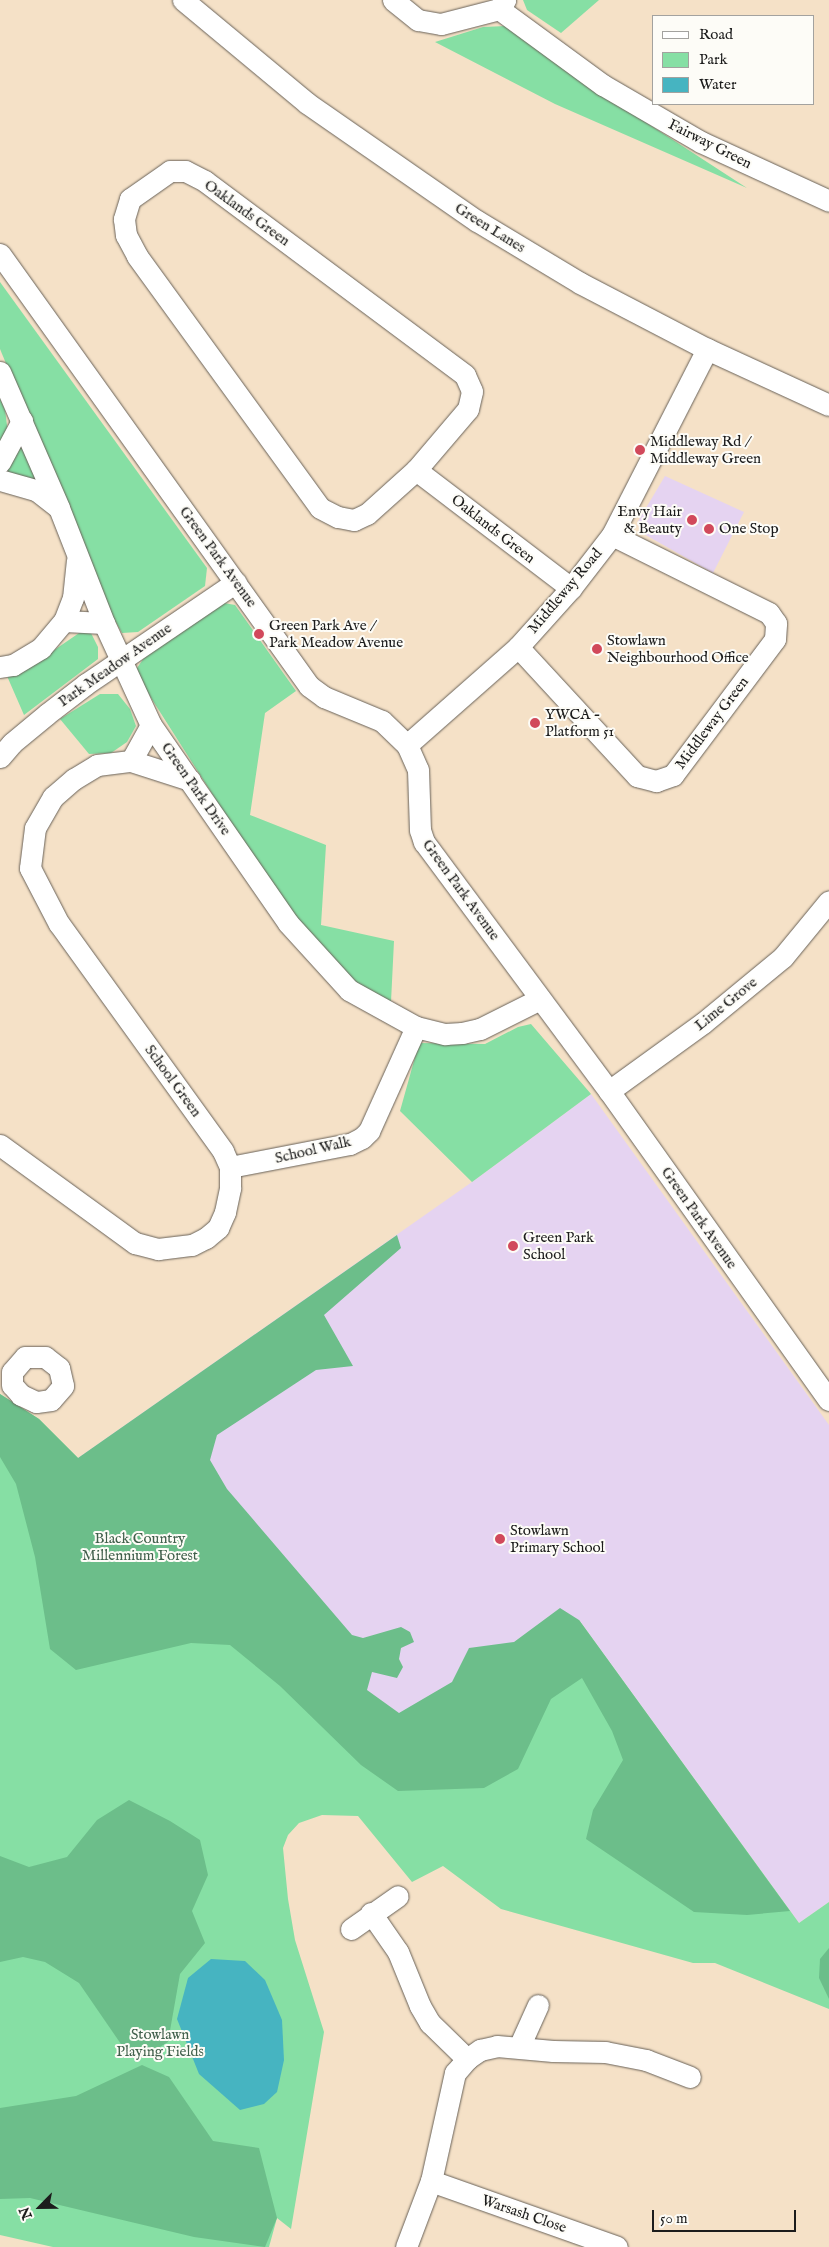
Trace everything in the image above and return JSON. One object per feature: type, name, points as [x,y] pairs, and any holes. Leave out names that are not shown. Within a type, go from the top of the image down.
[{"type":"street","name":"Green Lanes","points":[[183,0],[307,103],[477,221],[580,283],[706,349],[829,405]]},
{"type":"street","name":"Fairway Green","points":[[393,0],[418,20],[441,24],[502,4],[611,90],[701,142],[829,201]]},
{"type":"street","name":"Oaklands Green","points":[[170,172],[185,172],[205,180],[465,374],[472,391],[468,409],[416,470],[367,514],[354,520],[338,518],[320,508],[137,256],[126,235],[125,227],[124,218],[130,199],[170,172]]},
{"type":"street","name":"Green Park Avenue","points":[[0,254],[309,686],[324,697],[382,721],[407,745],[418,770],[420,830],[424,842],[609,1091],[829,1400]]},
{"type":"street","name":"Middleway Road","points":[[407,745],[518,647],[570,588],[612,534],[706,349]]},
{"type":"street","name":"Green Park Drive","points":[[0,372],[59,508],[104,623],[151,725],[288,923],[349,990],[416,1027],[444,1034],[480,1029],[540,999]]},
{"type":"street","points":[[0,462],[22,421]]},
{"type":"street","name":"Oaklands Green","points":[[416,470],[570,588]]},
{"type":"street","points":[[0,480],[36,490],[59,508]]},
{"type":"street","name":"Middleway Green","points":[[518,647],[637,776],[656,781],[673,775],[775,639],[776,623],[769,613],[612,534]]},
{"type":"street","points":[[0,667],[14,665],[42,648],[64,621],[73,598],[77,555]]},
{"type":"street","name":"Park Meadow Avenue","points":[[0,757],[12,743],[47,714],[236,582]]},
{"type":"street","points":[[64,621],[104,623]]},
{"type":"street","points":[[131,761],[151,725]]},
{"type":"street","name":"School Green","points":[[0,1145],[135,1243],[158,1249],[192,1245],[206,1238],[218,1228],[225,1212],[230,1188],[230,1167],[223,1151],[59,924],[30,868],[35,828],[53,797],[74,779],[97,765],[131,761],[190,780]]},
{"type":"street","name":"Lime Grove","points":[[609,1091],[703,1024],[783,957],[829,901]]},
{"type":"street","name":"School Walk","points":[[230,1167],[350,1144],[362,1138],[369,1131],[416,1027]]},
{"type":"street","points":[[351,1929],[398,1896]]},
{"type":"street","points":[[371,1914],[398,1952],[420,2006],[430,2023],[467,2058]]},
{"type":"street","points":[[519,2047],[538,2005]]},
{"type":"street","points":[[406,2247],[431,2181],[455,2073],[467,2058],[480,2050],[497,2046],[553,2051],[605,2052],[646,2060],[690,2077]]},
{"type":"street","name":"Warsash Close","points":[[431,2181],[617,2247]]},
{"type":"shaded area","points":[[665,476],[744,512],[713,573],[642,533],[637,523]]},
{"type":"shaded area","name":"Stowlawn Primary School","points":[[591,1094],[829,1425],[829,1902],[799,1923],[579,1620],[410,1744],[78,1458],[472,1182]]},
{"type":"green space","points":[[523,0],[599,0],[561,33],[527,10]]},
{"type":"green space","points":[[506,26],[610,99],[747,188],[555,104],[435,42],[483,27]]},
{"type":"green space","points":[[0,282],[207,568],[205,586],[138,632],[122,633],[106,605],[0,349]]},
{"type":"green space","points":[[0,398],[5,410],[8,433],[0,446]]},
{"type":"green space","points":[[22,442],[37,481],[3,473]]},
{"type":"green space","points":[[224,603],[235,605],[296,691],[265,713],[250,815],[326,845],[321,925],[394,941],[391,1002],[355,984],[288,913],[139,679],[137,668],[146,655]]},
{"type":"green space","points":[[82,631],[91,633],[98,647],[98,659],[24,715],[7,676],[31,666]]},
{"type":"green space","points":[[100,694],[118,694],[130,709],[136,726],[127,742],[111,753],[89,754],[60,719]]},
{"type":"green space","points":[[531,1024],[591,1094],[472,1182],[400,1111],[419,1043],[485,1044],[518,1027]]},
{"type":"green space","name":"Black Country Millennium Forest","points":[[397,1235],[401,1248],[324,1315],[353,1366],[316,1370],[217,1435],[210,1460],[227,1489],[352,1635],[363,1638],[401,1627],[410,1632],[414,1642],[401,1648],[399,1659],[403,1667],[397,1678],[372,1672],[367,1690],[399,1713],[452,1682],[469,1648],[514,1642],[560,1608],[579,1620],[790,1911],[747,1915],[694,1912],[586,1839],[593,1810],[623,1760],[612,1731],[582,1678],[551,1699],[518,1769],[484,1788],[398,1791],[361,1765],[280,1686],[230,1645],[191,1643],[76,1670],[50,1649],[35,1557],[16,1484],[0,1457],[0,1394],[39,1419],[78,1458]]},
{"type":"green space","name":"Stowlawn Playing Fields","points":[[0,1394],[39,1419],[78,1458],[410,1744],[579,1620],[799,1923],[829,1902],[829,2009],[715,1963],[693,1963],[501,1909],[443,1866],[412,1882],[358,1816],[322,1815],[299,1823],[288,1835],[283,1848],[288,1899],[295,1940],[324,2032],[291,2229],[277,2218],[269,2247],[53,2247],[0,2235]]},
{"type":"green space","points":[[129,1800],[170,1821],[200,1840],[208,1875],[192,1911],[205,1943],[180,1974],[168,2042],[147,2055],[123,2047],[79,1983],[45,1962],[23,1957],[0,1962],[0,1856],[29,1867],[67,1857],[97,1820]]},
{"type":"green space","points":[[829,1948],[829,1999],[819,1978],[820,1959]]},
{"type":"green space","points":[[142,2065],[169,2077],[213,2141],[259,2148],[277,2218],[265,2247],[194,2237],[30,2198],[0,2199],[0,2108],[76,2096]]},
{"type":"water","points":[[211,1959],[245,1961],[265,1980],[282,2020],[284,2060],[277,2092],[264,2104],[240,2110],[199,2074],[177,2019],[188,1978]]},
{"type":"place","name":"Middleway Rd / Middleway Green","points":[[640,450]]},
{"type":"place","name":"Envy Hair & Beauty","points":[[692,520]]},
{"type":"place","name":"One Stop","points":[[709,529]]},
{"type":"place","name":"Green Park Ave / Park Meadow Avenue","points":[[259,634]]},
{"type":"place","name":"Stowlawn Neighbourhood Office","points":[[597,649]]},
{"type":"place","name":"YWCA - Platform 51","points":[[535,723]]},
{"type":"place","name":"Green Park School","points":[[513,1246]]},
{"type":"place","name":"Stowlawn Primary School","points":[[500,1539]]}]
